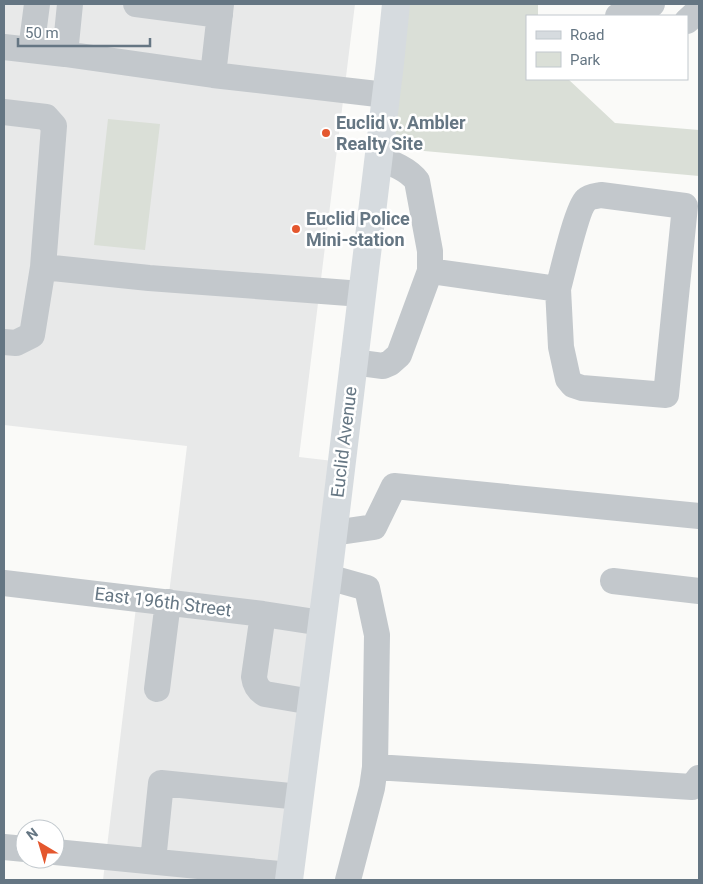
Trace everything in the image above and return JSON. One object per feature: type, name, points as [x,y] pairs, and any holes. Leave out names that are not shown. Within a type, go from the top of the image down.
[{"type":"main road","name":"Euclid Avenue","points":[[289,878],[328,578],[396,4]]},
{"type":"street","points":[[31,50],[37,4]]},
{"type":"street","points":[[66,54],[70,4]]},
{"type":"street","points":[[136,4],[221,9],[213,75]]},
{"type":"street","points":[[620,15],[652,4]]},
{"type":"street","points":[[688,4],[699,9],[688,20]]},
{"type":"street","points":[[4,47],[213,75],[386,95]]},
{"type":"street","points":[[4,112],[46,118],[54,126],[43,267],[32,335],[16,344],[4,342]]},
{"type":"street","points":[[354,362],[383,366],[399,355],[430,271],[430,250],[418,181],[410,172],[384,160],[378,160]]},
{"type":"street","points":[[601,195],[685,206],[666,395],[582,388],[573,385],[568,379],[561,347],[558,289],[580,210],[585,201],[591,197],[601,195]]},
{"type":"street","points":[[43,267],[149,278],[362,294]]},
{"type":"street","points":[[430,271],[558,289]]},
{"type":"street","points":[[333,533],[374,527],[394,486],[699,516]]},
{"type":"street","points":[[328,578],[367,588],[376,635],[375,767],[372,788],[348,880]]},
{"type":"street","points":[[613,581],[699,591]]},
{"type":"street","name":"East 196th Street","points":[[4,583],[168,602],[322,623]]},
{"type":"street","points":[[157,689],[168,602]]},
{"type":"street","points":[[263,614],[254,677],[257,688],[265,694],[312,702]]},
{"type":"street","points":[[375,767],[692,787],[699,778]]},
{"type":"street","points":[[152,861],[162,783],[300,797]]},
{"type":"street","points":[[65,853],[152,861],[232,875],[289,878]]},
{"type":"shaded area","points":[[4,4],[355,4],[299,457],[342,462],[289,880],[103,880],[137,599],[168,602],[187,446],[4,425]]},
{"type":"green space","points":[[396,4],[538,4],[538,15],[526,15],[526,80],[569,80],[615,123],[699,130],[699,176],[380,147]]},
{"type":"green space","points":[[108,119],[160,124],[145,250],[94,245]]},
{"type":"place","name":"Euclid v. Ambler Realty Site","points":[[326,133]]},
{"type":"place","name":"Euclid Police Mini-station","points":[[296,229]]}]
